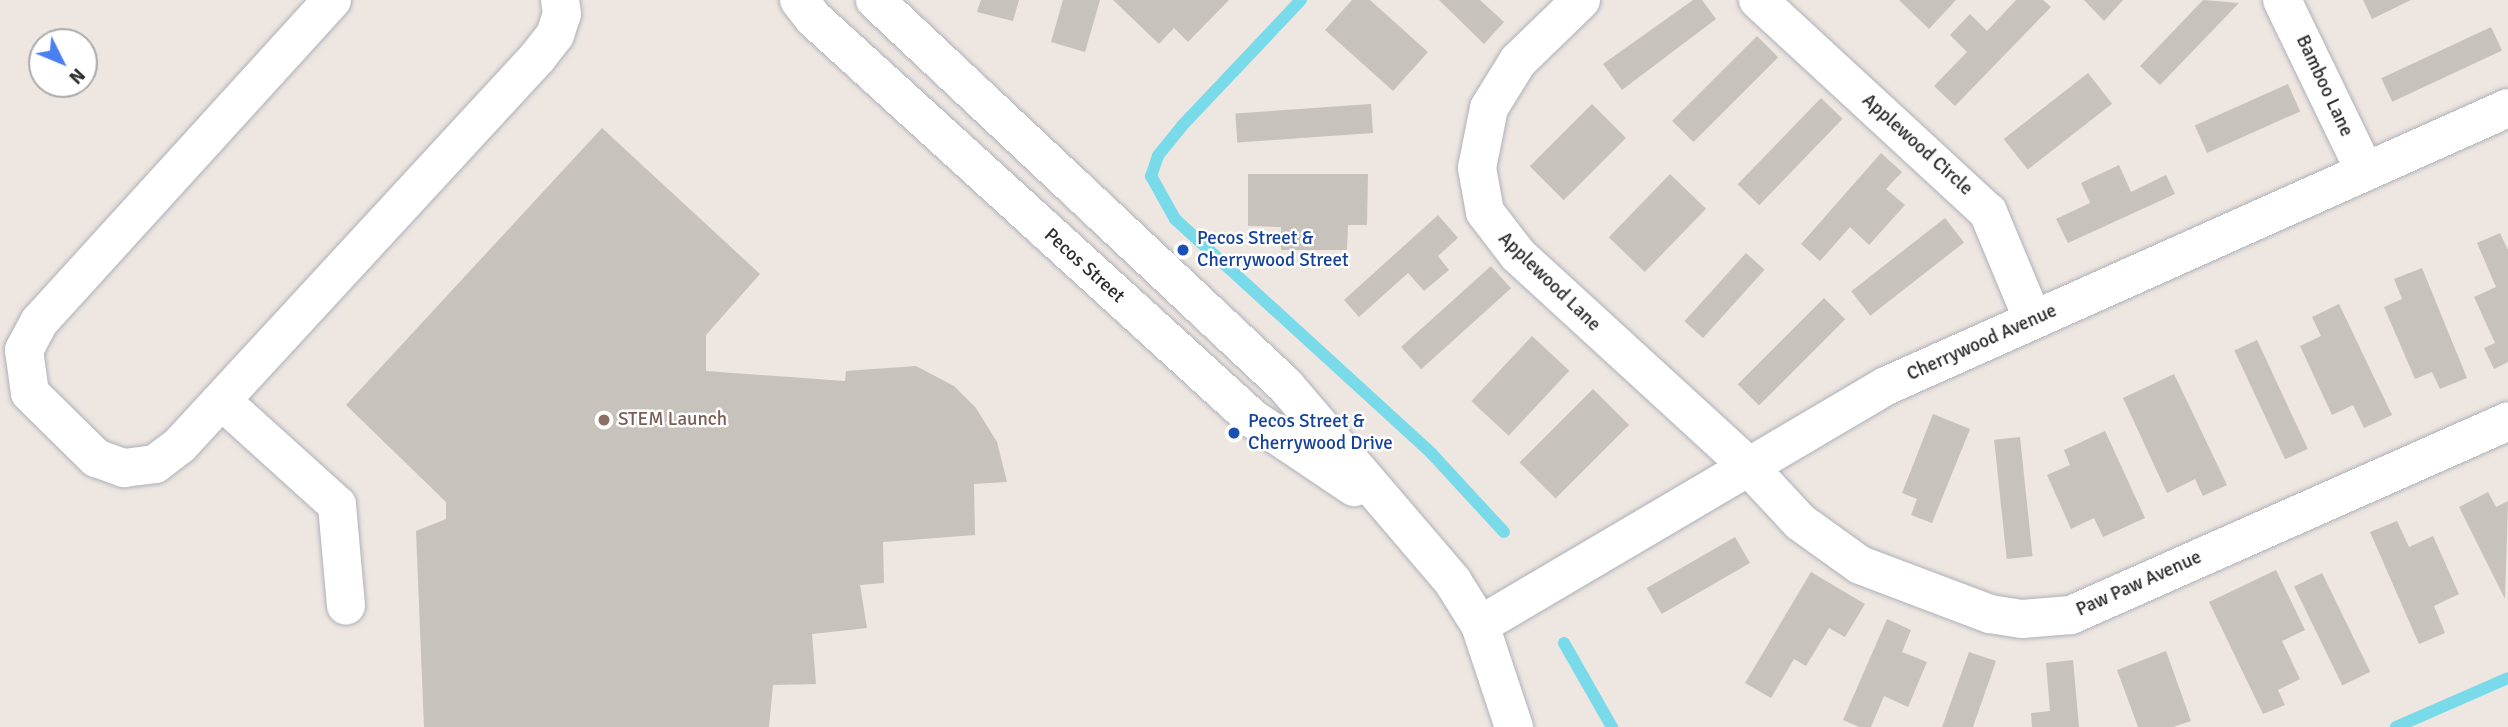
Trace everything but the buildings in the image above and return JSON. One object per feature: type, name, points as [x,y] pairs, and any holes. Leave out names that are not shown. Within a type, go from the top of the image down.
[{"type":"street","points":[[322,3],[39,321],[24,349],[24,372],[30,393],[68,435],[96,458],[124,468],[155,464],[222,401],[537,58],[555,35],[562,14],[560,0]]},
{"type":"street","name":"Pecos Street","points":[[799,0],[825,29],[1253,419],[1387,509]]},
{"type":"street","name":"Pecos Street","points":[[875,0],[1285,385],[1387,509],[1453,582],[1480,625],[1514,727]]},
{"type":"street","name":"Applewood Circle","points":[[1758,0],[1989,212],[2033,320]]},
{"type":"street","name":"Bamboo Lane","points":[[2282,0],[2365,172]]},
{"type":"street","name":"Applewood Lane","points":[[1568,10],[1518,61],[1489,108],[1477,168],[1485,212],[1518,255],[1748,466]]},
{"type":"street","name":"Cherrywood Avenue","points":[[1480,625],[1886,387],[2508,108]]},
{"type":"street","points":[[222,401],[337,505],[346,606]]},
{"type":"street","name":"Paw Paw Avenue","points":[[1748,466],[1800,522],[1860,565],[1990,614],[2049,618],[2071,615],[2508,421]]},
{"type":"waterway","points":[[1301,0],[1182,126],[1158,156],[1151,176],[1175,219],[1432,454],[1504,532]]},
{"type":"waterway","points":[[1564,643],[1612,727]]},
{"type":"waterway","points":[[2396,727],[2508,678]]},
{"type":"place","name":"Pecos Street & Cherrywood Street","points":[[1183,250]]},
{"type":"place","name":"STEM Launch","points":[[604,420]]},
{"type":"place","name":"Pecos Street & Cherrywood Drive","points":[[1234,433]]}]
